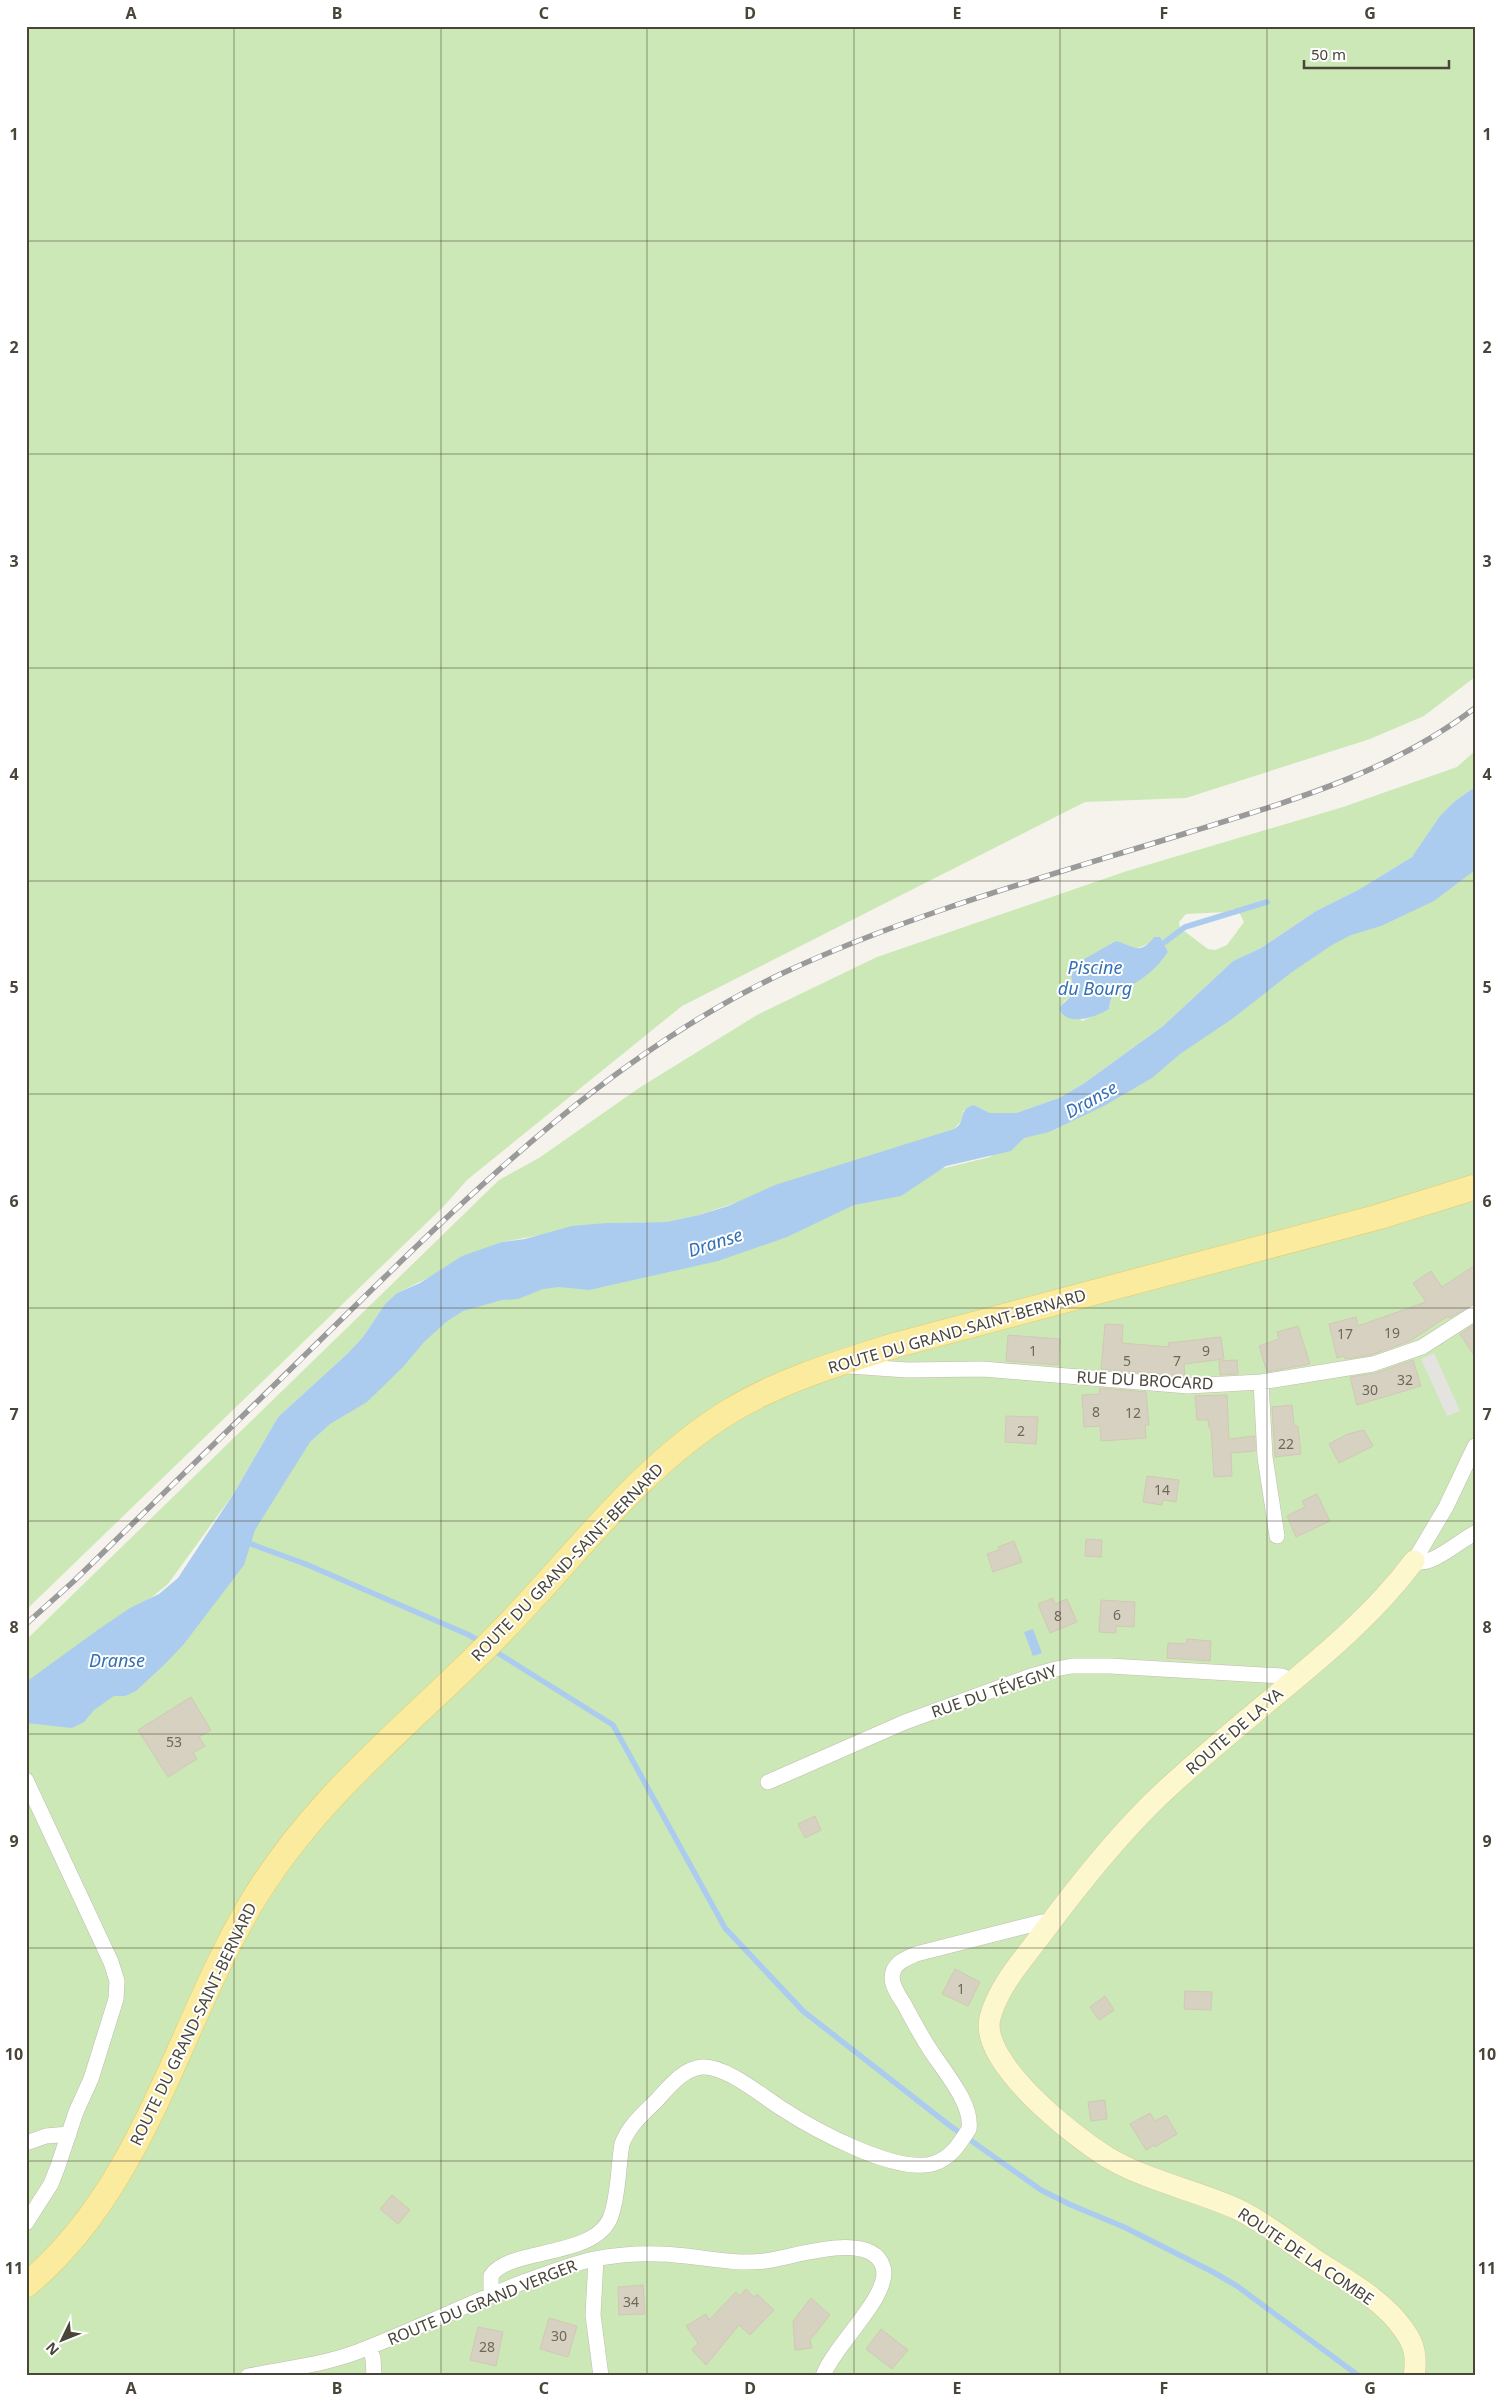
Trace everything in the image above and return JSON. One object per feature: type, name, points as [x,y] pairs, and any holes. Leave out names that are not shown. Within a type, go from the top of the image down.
[{"type":"main road","name":"ROUTE DU GRAND-SAINT-BERNARD","points":[[26,2285],[62,2252],[105,2196],[140,2134],[223,1956],[272,1871],[310,1819],[334,1793],[504,1629],[629,1494],[686,1442],[752,1398],[832,1365],[936,1334],[1378,1217],[1475,1187]]},
{"type":"street","name":"RUE DU BROCARD","points":[[832,1365],[907,1370],[992,1370],[1188,1386],[1261,1382],[1373,1364],[1422,1346],[1475,1313]]},
{"type":"street","points":[[1261,1382],[1265,1457],[1277,1536]]},
{"type":"street","name":"ROUTE DE LA YA","points":[[990,2018],[1002,1991],[1048,1925],[1151,1804],[1379,1603],[1414,1561],[1446,1507],[1475,1446]]},
{"type":"street","points":[[1414,1561],[1423,1563],[1432,1561],[1475,1533]]},
{"type":"street","name":"RUE DU TÉVEGNY","points":[[768,1782],[905,1722],[1026,1677],[1056,1669],[1072,1666],[1110,1666],[1282,1676],[1292,1681]]},
{"type":"street","points":[[26,1780],[112,1962],[117,1981],[116,1999],[91,2079],[51,2184],[26,2223]]},
{"type":"street","points":[[491,2295],[491,2276],[502,2265],[552,2252],[585,2240],[605,2227],[611,2217],[616,2195],[620,2156],[625,2135],[638,2118],[677,2079],[695,2068],[713,2068],[728,2074],[803,2122],[831,2137],[890,2160],[928,2165],[948,2156],[959,2145],[969,2129],[970,2120],[965,2106],[897,1993],[892,1977],[893,1971],[899,1963],[916,1954],[1042,1922],[1048,1925]]},
{"type":"street","name":"ROUTE DE LA COMBE","points":[[990,2018],[990,2035],[999,2058],[1006,2068],[1028,2092],[1080,2138],[1122,2165],[1249,2215],[1375,2301],[1396,2320],[1410,2340],[1416,2354],[1414,2376]]},
{"type":"street","points":[[26,2143],[46,2136],[69,2134]]},
{"type":"street","name":"ROUTE DU GRAND VERGER","points":[[248,2376],[324,2361],[369,2347],[491,2295],[558,2270],[596,2259],[627,2254],[663,2254],[751,2262],[840,2248],[866,2250],[874,2254],[883,2267],[884,2283],[877,2298],[833,2354],[823,2376]]},
{"type":"street","points":[[596,2259],[593,2315],[601,2376]]},
{"type":"street","points":[[369,2347],[373,2358],[374,2376]]},
{"type":"green space","points":[[26,26],[1475,26],[1475,677],[1424,716],[1370,739],[1186,798],[1085,802],[682,1006],[467,1180],[443,1207],[26,1610]]},
{"type":"green space","points":[[1475,751],[1475,787],[1455,801],[1412,857],[1358,890],[1316,911],[1261,948],[1233,961],[1163,1026],[1083,1084],[1059,1098],[1016,1113],[990,1113],[974,1105],[963,1111],[962,1120],[954,1129],[699,1215],[666,1222],[606,1223],[502,1242],[397,1293],[385,1304],[363,1337],[347,1354],[278,1417],[234,1493],[168,1584],[104,1636],[26,1688],[26,1640],[499,1180],[539,1158],[639,1088],[757,1015],[877,957],[1127,871],[1343,807],[1457,767]],"holes":[[[1233,909],[1238,910],[1244,922],[1227,945],[1215,950],[1208,949],[1180,928],[1179,922],[1186,914],[1227,912]],[[1122,943],[1135,949],[1148,944],[1168,952],[1157,966],[1143,978],[1116,991],[1110,1001],[1109,1009],[1082,1021],[1063,1002],[1070,997],[1072,991],[1071,976]]]},
{"type":"green space","points":[[1475,826],[1475,2376],[26,2376],[26,1707],[153,1636],[399,1327],[569,1260],[990,1157],[1303,938]]},
{"type":"shaded area","points":[[1434,1353],[1460,1411],[1447,1416],[1421,1359]]},
{"type":"water","name":"Dranse","points":[[1475,787],[1475,870],[1434,901],[1381,926],[1351,935],[1332,945],[1292,972],[1232,1019],[1180,1054],[1152,1078],[1104,1106],[1049,1132],[1024,1138],[1011,1151],[946,1166],[901,1196],[854,1205],[787,1237],[718,1261],[589,1290],[559,1287],[543,1289],[518,1299],[502,1300],[463,1311],[446,1322],[424,1342],[403,1367],[367,1402],[330,1424],[310,1442],[255,1530],[244,1565],[184,1644],[165,1664],[136,1691],[125,1696],[114,1696],[94,1710],[84,1722],[72,1728],[26,1723],[26,1682],[99,1629],[130,1608],[159,1594],[178,1578],[234,1493],[278,1417],[347,1354],[363,1337],[385,1304],[397,1293],[420,1283],[462,1256],[502,1242],[525,1239],[572,1226],[606,1223],[666,1222],[699,1215],[728,1206],[775,1185],[954,1129],[960,1123],[965,1110],[974,1105],[990,1113],[1016,1113],[1059,1098],[1083,1084],[1163,1026],[1233,961],[1261,948],[1316,911],[1358,890],[1412,857],[1440,816],[1455,801]]},
{"type":"water","name":"Piscine du Bourg","points":[[1154,937],[1160,937],[1168,952],[1144,977],[1134,984],[1119,989],[1110,1001],[1109,1009],[1082,1019],[1068,1018],[1063,1014],[1059,1008],[1074,993],[1071,976],[1079,962],[1116,941],[1141,948]]},
{"type":"water","points":[[1033,1629],[1042,1653],[1033,1656],[1024,1632]]},
{"type":"building","points":[[1475,1265],[1475,1304],[1449,1318],[1448,1316],[1410,1341],[1371,1355],[1345,1359],[1344,1356],[1337,1358],[1329,1324],[1356,1317],[1358,1326],[1426,1302],[1413,1283],[1431,1271],[1442,1287]]},
{"type":"building","points":[[1105,1324],[1123,1325],[1122,1343],[1169,1347],[1168,1343],[1221,1337],[1224,1359],[1184,1364],[1185,1376],[1101,1369]]},
{"type":"building","points":[[1475,1324],[1475,1357],[1460,1334]]},
{"type":"building","points":[[1298,1326],[1310,1364],[1267,1372],[1259,1346],[1279,1339],[1277,1332]]},
{"type":"building","points":[[1008,1335],[1060,1339],[1058,1365],[1006,1361]]},
{"type":"building","points":[[1237,1360],[1238,1374],[1220,1375],[1219,1361]]},
{"type":"building","points":[[1413,1360],[1421,1386],[1357,1405],[1350,1377],[1376,1373]]},
{"type":"building","points":[[1100,1388],[1146,1392],[1149,1425],[1145,1425],[1146,1438],[1101,1441],[1100,1426],[1084,1427],[1082,1395],[1099,1394]]},
{"type":"building","points":[[1227,1395],[1229,1439],[1255,1436],[1255,1451],[1231,1453],[1232,1476],[1214,1477],[1211,1428],[1209,1428],[1208,1420],[1197,1420],[1195,1396]]},
{"type":"building","points":[[1292,1405],[1294,1426],[1298,1426],[1301,1454],[1275,1457],[1272,1407]]},
{"type":"building","points":[[1006,1416],[1038,1417],[1036,1444],[1005,1442]]},
{"type":"building","points":[[1364,1430],[1373,1446],[1339,1463],[1329,1444],[1348,1434]]},
{"type":"building","points":[[1147,1476],[1179,1480],[1176,1502],[1163,1500],[1162,1505],[1143,1502]]},
{"type":"building","points":[[1317,1494],[1330,1521],[1296,1537],[1287,1516],[1305,1507],[1302,1501]]},
{"type":"building","points":[[1086,1539],[1102,1540],[1101,1557],[1085,1556]]},
{"type":"building","points":[[1014,1541],[1022,1562],[993,1572],[987,1554],[999,1550],[998,1547]]},
{"type":"building","points":[[1053,1598],[1055,1604],[1067,1599],[1077,1622],[1050,1633],[1038,1604]]},
{"type":"building","points":[[1101,1600],[1135,1602],[1134,1627],[1116,1626],[1116,1633],[1099,1632]]},
{"type":"building","points":[[1187,1639],[1211,1641],[1210,1661],[1167,1658],[1168,1643],[1186,1644]]},
{"type":"building","points":[[191,1697],[211,1730],[199,1737],[205,1746],[193,1753],[197,1759],[168,1777],[138,1730]]},
{"type":"building","points":[[815,1816],[821,1830],[805,1838],[798,1824]]},
{"type":"building","points":[[955,1969],[980,1982],[968,2006],[942,1994]]},
{"type":"building","points":[[1185,1991],[1212,1992],[1211,2010],[1184,2009]]},
{"type":"building","points":[[1105,1996],[1114,2010],[1099,2020],[1090,2007]]},
{"type":"building","points":[[1105,2100],[1107,2119],[1091,2121],[1088,2102]]},
{"type":"building","points":[[1150,2113],[1155,2121],[1166,2115],[1177,2134],[1146,2150],[1130,2124]]},
{"type":"building","points":[[392,2195],[410,2210],[398,2224],[380,2209]]},
{"type":"building","points":[[643,2285],[645,2314],[619,2315],[618,2287]]},
{"type":"building","points":[[746,2289],[754,2297],[757,2294],[774,2310],[750,2335],[739,2325],[706,2365],[692,2350],[698,2343],[686,2326],[706,2314],[709,2320],[736,2292],[740,2296]]},
{"type":"building","points":[[811,2298],[830,2315],[810,2340],[812,2348],[795,2350],[793,2321]]},
{"type":"building","points":[[549,2318],[577,2326],[568,2357],[540,2349]]},
{"type":"building","points":[[478,2327],[503,2332],[496,2366],[470,2360]]},
{"type":"building","points":[[881,2329],[908,2350],[892,2369],[866,2349]]},
{"type":"waterway","points":[[1165,942],[1185,927],[1267,902]]},
{"type":"waterway","points":[[243,1541],[308,1565],[469,1635],[483,1643]]},
{"type":"waterway","points":[[493,1650],[613,1725],[725,1928],[803,2011],[949,2125],[1041,2190],[1124,2227],[1237,2286],[1359,2376]]},
{"type":"railway","points":[[26,1624],[74,1581],[401,1261],[502,1167],[608,1080],[664,1041],[722,1005],[783,973],[832,951],[882,931],[1035,879],[1265,809],[1338,783],[1374,768],[1409,750],[1442,731],[1475,708]]}]
